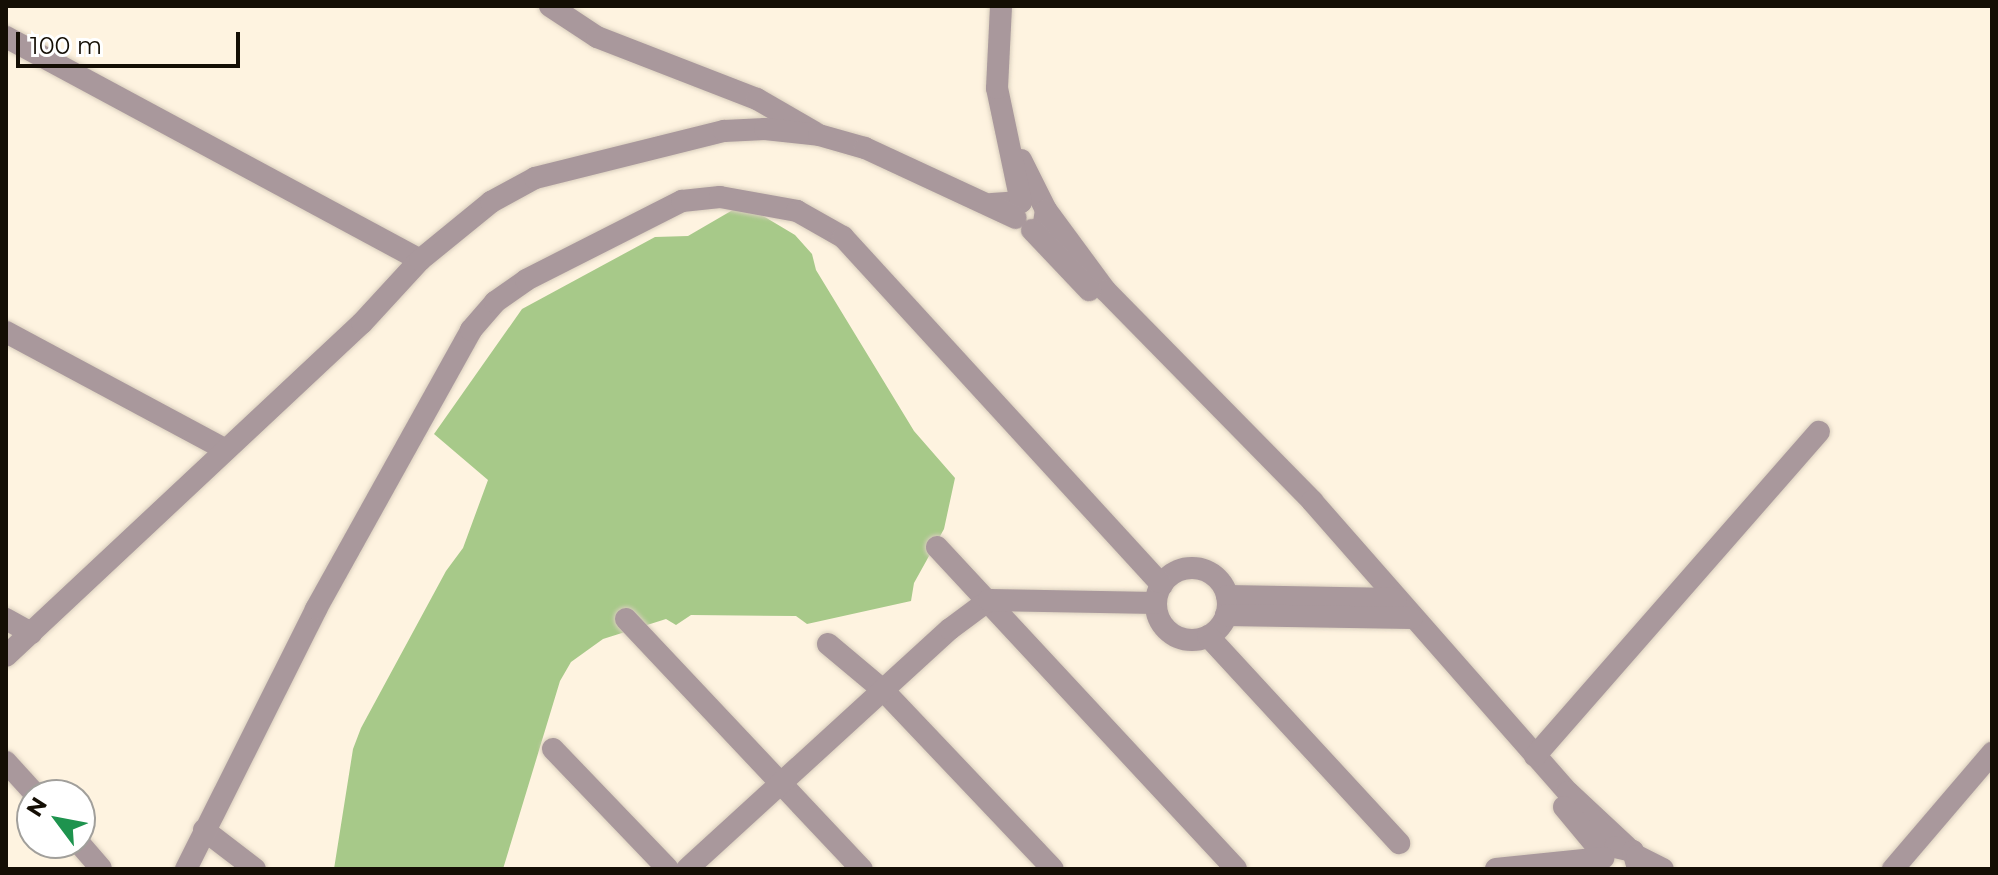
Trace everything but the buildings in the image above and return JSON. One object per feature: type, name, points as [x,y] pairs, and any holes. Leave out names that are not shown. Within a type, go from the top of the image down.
[{"type":"street","points":[[550,6],[597,37],[757,99],[819,135]]},
{"type":"street","points":[[1001,6],[997,88],[1031,212],[1312,501],[1395,608],[1603,861]]},
{"type":"street","points":[[6,37],[420,260]]},
{"type":"street","points":[[6,656],[362,323],[420,260],[491,202],[535,178],[724,131],[765,129],[819,135],[885,156],[992,204],[1031,212]]},
{"type":"street","points":[[186,869],[316,609],[471,330],[495,302],[526,280],[692,199],[720,197],[797,211],[843,237],[1159,594],[1160,621],[1173,634],[1190,640],[1208,636],[1226,606],[1218,580],[1194,568],[1176,572],[1159,594]]},
{"type":"street","points":[[6,332],[224,449]]},
{"type":"street","points":[[1535,756],[1819,432]]},
{"type":"street","points":[[937,547],[1236,869]]},
{"type":"street","points":[[687,869],[989,600],[1159,594]]},
{"type":"street","points":[[1226,606],[1395,608],[1634,857]]},
{"type":"street","points":[[6,619],[31,633]]},
{"type":"street","points":[[626,619],[862,869]]},
{"type":"street","points":[[1208,636],[1399,843]]},
{"type":"street","points":[[828,644],[884,691],[1053,869]]},
{"type":"street","points":[[553,749],[668,869]]},
{"type":"street","points":[[1893,869],[1992,753]]},
{"type":"street","points":[[6,762],[21,779]]},
{"type":"street","points":[[204,830],[255,869]]},
{"type":"street","points":[[1496,869],[1563,867],[1603,861],[1614,847],[1663,869]]},
{"type":"green space","points":[[743,204],[795,235],[812,254],[816,270],[914,431],[955,478],[944,529],[914,583],[911,601],[807,624],[796,616],[691,615],[676,625],[666,619],[603,639],[571,662],[560,681],[503,869],[334,869],[353,749],[361,728],[446,571],[463,548],[488,480],[434,434],[522,309],[655,237],[688,236]]}]
